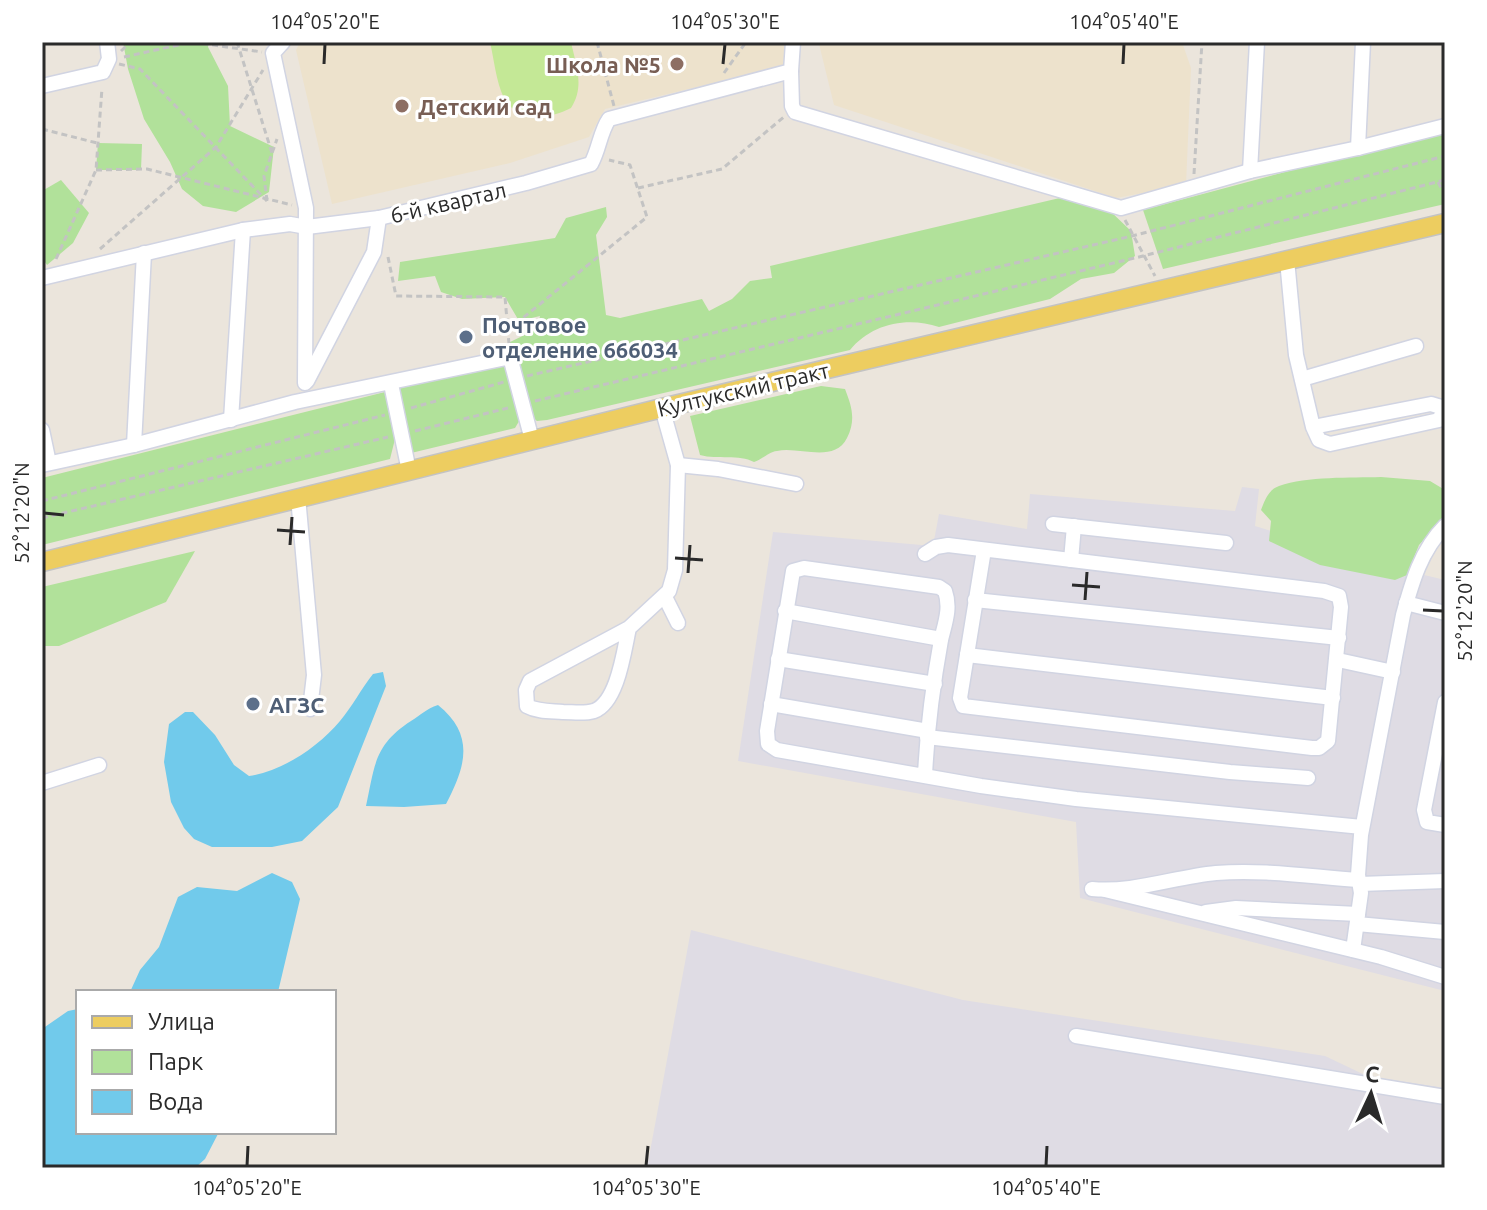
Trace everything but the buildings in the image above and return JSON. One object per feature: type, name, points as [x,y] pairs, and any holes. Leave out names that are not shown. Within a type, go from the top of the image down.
[{"type":"main road","name":"Култукский тракт","points":[[42,562],[662,408],[1445,223]]},
{"type":"lane","points":[[42,86],[106,66],[107,42]]},
{"type":"lane","points":[[793,42],[791,71],[795,112],[1121,208],[1250,171],[1445,126]]},
{"type":"lane","points":[[1250,171],[1257,42]]},
{"type":"lane","points":[[1358,148],[1363,42]]},
{"type":"lane","points":[[278,48],[306,208],[305,383]]},
{"type":"lane","points":[[595,157],[609,119],[791,71]]},
{"type":"lane","name":"6-й квартал","points":[[45,278],[243,230],[290,224],[307,227],[379,218],[526,183],[591,164],[595,157]]},
{"type":"lane","points":[[295,402],[374,252],[379,218]]},
{"type":"lane","points":[[231,420],[243,230]]},
{"type":"lane","points":[[134,445],[144,253]]},
{"type":"lane","points":[[1287,260],[1296,355],[1313,427],[1319,440],[1330,444],[1439,420],[1443,412],[1438,405],[1431,404],[1313,427]]},
{"type":"lane","points":[[1302,379],[1416,346]]},
{"type":"lane","points":[[42,430],[45,464],[134,445],[295,402],[510,357],[532,440]]},
{"type":"lane","points":[[391,384],[409,471]]},
{"type":"lane","points":[[629,628],[609,699],[601,707],[584,713],[537,710],[527,706],[526,690],[530,681],[629,628],[665,597],[672,584],[678,465],[662,408]]},
{"type":"lane","points":[[678,465],[718,469],[796,484]]},
{"type":"lane","points":[[298,497],[314,675],[310,709]]},
{"type":"lane","points":[[1053,524],[1226,543]]},
{"type":"lane","points":[[1071,560],[1074,526]]},
{"type":"lane","points":[[1353,950],[1358,919],[1362,827],[1406,603],[1425,551],[1445,526]]},
{"type":"lane","points":[[925,554],[941,546],[984,550],[1333,593],[1341,601],[1338,660],[1328,741],[1319,748],[1312,748],[967,709],[960,703],[960,698],[984,550]]},
{"type":"lane","points":[[925,776],[941,639],[947,620],[945,591],[939,587],[798,569],[791,574],[785,611],[766,738],[771,748],[925,776],[1076,799],[1362,827]]},
{"type":"lane","points":[[665,597],[678,623]]},
{"type":"lane","points":[[975,600],[1339,638]]},
{"type":"lane","points":[[1406,603],[1445,613]]},
{"type":"lane","points":[[785,611],[941,639]]},
{"type":"lane","points":[[939,659],[966,658],[1333,698]]},
{"type":"lane","points":[[778,659],[935,684]]},
{"type":"lane","points":[[1338,660],[1393,672]]},
{"type":"lane","points":[[1445,702],[1424,810],[1427,822],[1445,825]]},
{"type":"lane","points":[[771,704],[928,734],[1230,772],[1308,778]]},
{"type":"lane","points":[[42,783],[99,765]]},
{"type":"lane","points":[[1445,881],[1360,882],[1220,873],[1098,890],[1353,950],[1445,977]]},
{"type":"lane","points":[[1198,913],[1236,908],[1358,919],[1445,932]]},
{"type":"lane","points":[[1076,1036],[1445,1097]]},
{"type":"path","points":[[106,66],[192,42],[239,49],[278,48]]},
{"type":"path","points":[[237,42],[272,153]]},
{"type":"path","points":[[597,42],[616,117]]},
{"type":"path","points":[[716,91],[718,82],[746,42]]},
{"type":"path","points":[[1194,187],[1202,42]]},
{"type":"path","points":[[99,250],[216,147],[278,48]]},
{"type":"path","points":[[45,278],[96,170],[106,66]]},
{"type":"path","points":[[106,66],[140,69],[267,201]]},
{"type":"path","points":[[638,188],[722,169],[794,109]]},
{"type":"path","points":[[42,129],[98,143]]},
{"type":"path","points":[[267,201],[264,176],[277,140]]},
{"type":"path","points":[[42,501],[516,379],[1132,236],[1445,156]]},
{"type":"path","points":[[508,330],[647,217],[630,165],[595,157]]},
{"type":"path","points":[[96,170],[147,169],[267,201],[306,208]]},
{"type":"path","points":[[42,518],[1143,256],[1445,180]]},
{"type":"path","points":[[1438,182],[1445,195]]},
{"type":"path","points":[[1121,208],[1132,236],[1155,276]]},
{"type":"path","points":[[386,249],[396,296],[505,297],[510,357]]},
{"type":"shaded area","points":[[300,42],[787,42],[785,66],[605,109],[589,137],[510,163],[332,204],[296,50]]},
{"type":"shaded area","points":[[1182,42],[1191,68],[1186,185],[1116,198],[834,105],[819,44]]},
{"type":"shaded area","points":[[1242,487],[1259,489],[1255,526],[1370,562],[1445,580],[1445,991],[1080,898],[1076,822],[738,761],[773,532],[933,546],[939,514],[1027,529],[1030,494],[1235,511]]},
{"type":"shaded area","points":[[691,930],[963,1000],[1325,1056],[1367,1076],[1445,1088],[1445,1168],[647,1168]]},
{"type":"green space","points":[[123,42],[209,42],[208,47],[228,86],[230,126],[274,147],[269,192],[236,212],[203,206],[182,189],[144,119]]},
{"type":"green space","points":[[490,42],[571,42],[578,92],[571,108],[544,116],[517,112],[504,98]]},
{"type":"green space","points":[[1445,129],[1445,204],[1163,269],[1143,210]]},
{"type":"green space","points":[[98,143],[142,144],[141,170],[96,170]]},
{"type":"green space","points":[[61,180],[89,213],[73,243],[47,265],[42,258],[42,191]]},
{"type":"green space","points":[[1064,197],[1108,209],[1131,231],[1135,256],[1114,273],[1081,279],[1050,299],[939,327],[915,322],[890,325],[868,334],[850,350],[547,420],[537,421],[529,415],[508,343],[537,329],[540,316],[519,321],[505,297],[462,299],[441,292],[435,276],[398,281],[400,262],[555,238],[566,218],[606,207],[607,217],[596,235],[606,315],[620,318],[702,299],[709,311],[732,299],[750,281],[772,278],[770,266]]},
{"type":"green space","points":[[508,363],[521,418],[515,428],[411,453],[395,389]]},
{"type":"green space","points":[[821,386],[845,389],[851,408],[850,431],[841,446],[834,450],[777,451],[754,462],[742,458],[700,455],[690,416]]},
{"type":"green space","points":[[385,392],[395,439],[390,459],[42,545],[42,478]]},
{"type":"green space","points":[[1381,477],[1430,481],[1445,490],[1445,517],[1419,545],[1407,575],[1395,580],[1320,565],[1269,541],[1271,521],[1261,510],[1267,496],[1275,488],[1316,479]]},
{"type":"green space","points":[[195,551],[166,602],[59,646],[42,646],[42,587]]},
{"type":"water","points":[[383,672],[386,686],[338,807],[302,841],[272,847],[212,847],[194,839],[184,828],[171,802],[164,762],[169,724],[185,712],[193,712],[215,735],[234,765],[249,776],[262,773],[287,763],[321,740],[344,716],[373,674]]},
{"type":"water","points":[[438,705],[450,716],[462,739],[462,764],[446,804],[366,806],[374,767],[383,748],[399,730]]},
{"type":"water","points":[[272,873],[292,882],[300,899],[278,990],[131,990],[140,970],[159,947],[178,897],[197,887],[237,891]]},
{"type":"water","points":[[76,1009],[76,1134],[218,1134],[205,1159],[195,1168],[42,1168],[42,1029],[68,1011]]},
{"type":"place","name":"Школа №5","points":[[677,64]]},
{"type":"place","name":"Детский сад","points":[[402,106]]},
{"type":"place","name":"Почтовое отделение 666034","points":[[466,337]]},
{"type":"place","name":"АГЗС","points":[[253,704]]}]
